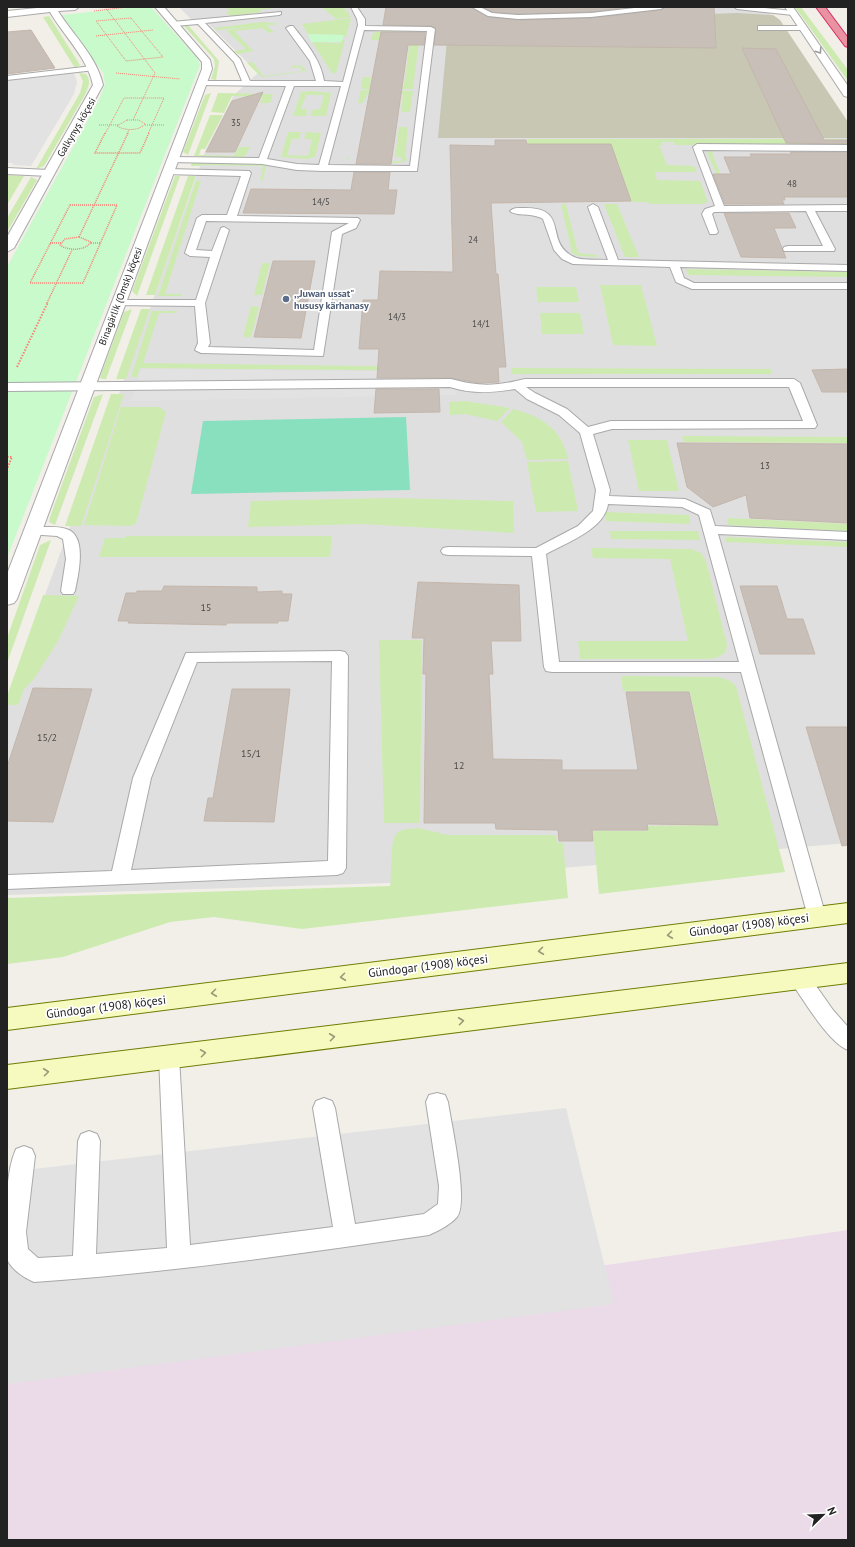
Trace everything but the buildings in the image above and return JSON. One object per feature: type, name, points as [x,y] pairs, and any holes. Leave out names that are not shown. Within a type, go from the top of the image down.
[{"type":"highway","points":[[820,7],[848,44]]},
{"type":"main road","name":"Gündogar (1908) köçesi","points":[[7,1019],[848,912]]},
{"type":"main road","points":[[7,1077],[848,973]]},
{"type":"street","points":[[7,14],[52,8],[75,7]]},
{"type":"street","name":"Binagärlik (Omsk) köçesi","points":[[7,599],[207,69],[207,62],[159,7]]},
{"type":"street","name":"Galkynyş köçesi","points":[[7,248],[96,90],[98,80],[92,68],[52,8]]},
{"type":"street","points":[[791,10],[848,94]]},
{"type":"lane","points":[[323,168],[361,28],[362,19],[354,7]]},
{"type":"lane","points":[[475,7],[490,15],[518,17],[590,16],[661,7]]},
{"type":"lane","points":[[737,7],[791,10]]},
{"type":"lane","points":[[175,24],[279,13]]},
{"type":"lane","points":[[200,22],[237,62],[247,83]]},
{"type":"lane","points":[[290,28],[308,50],[320,73],[320,84]]},
{"type":"lane","points":[[170,166],[262,160],[298,167],[414,169],[430,29],[361,28]]},
{"type":"lane","points":[[761,28],[803,28]]},
{"type":"lane","points":[[7,78],[92,68]]},
{"type":"lane","points":[[202,83],[346,84]]},
{"type":"lane","points":[[262,160],[291,83]]},
{"type":"lane","points":[[720,208],[697,147],[848,148]]},
{"type":"lane","points":[[170,166],[246,173],[231,219]]},
{"type":"lane","points":[[7,171],[49,173]]},
{"type":"lane","points":[[593,207],[614,263]]},
{"type":"lane","points":[[713,232],[707,214],[708,211],[720,208],[848,208]]},
{"type":"lane","points":[[788,249],[830,249],[809,208]]},
{"type":"lane","points":[[515,211],[536,212],[546,217],[549,221],[556,249],[567,258],[589,263],[673,263],[848,268]]},
{"type":"lane","points":[[216,254],[190,253],[202,218],[355,220],[353,226],[337,232],[319,354],[201,350],[204,343],[200,304],[224,230]]},
{"type":"lane","points":[[673,263],[680,280],[692,286],[848,286]]},
{"type":"lane","points":[[118,303],[200,304]]},
{"type":"lane","points":[[7,387],[451,383],[465,389],[501,389],[525,383],[794,383],[811,425],[611,425],[586,432]]},
{"type":"lane","points":[[448,551],[539,552],[583,529],[600,512],[603,490],[586,432],[563,412],[531,396],[517,385]]},
{"type":"lane","points":[[602,500],[685,503],[705,513],[817,916]]},
{"type":"lane","points":[[710,530],[848,536]]},
{"type":"lane","points":[[32,531],[64,533],[70,537],[73,550],[68,591]]},
{"type":"lane","points":[[539,552],[552,667],[749,667]]},
{"type":"lane","points":[[7,882],[337,868],[340,656],[191,657],[142,778],[120,877]]},
{"type":"lane","points":[[800,979],[826,1016],[848,1041]]},
{"type":"lane","points":[[169,1057],[178,1258]]},
{"type":"lane","points":[[24,1156],[14,1232],[17,1255],[34,1270],[178,1258],[429,1224],[449,1209],[450,1186],[437,1102]]},
{"type":"lane","points":[[324,1108],[346,1236]]},
{"type":"lane","points":[[84,1267],[89,1142]]},
{"type":"path","points":[[104,7],[156,73],[133,120]]},
{"type":"path","points":[[132,18],[163,57],[126,61],[96,21],[114,20],[132,18]]},
{"type":"path","points":[[92,37],[156,30]]},
{"type":"path","points":[[110,73],[186,80]]},
{"type":"path","points":[[124,98],[144,98],[164,98],[140,154],[95,153],[124,98]]},
{"type":"path","points":[[144,125],[143,122],[133,120],[118,124],[119,128],[129,130],[140,128],[144,125],[168,125]]},
{"type":"path","points":[[78,237],[129,130]]},
{"type":"path","points":[[70,205],[117,205],[83,283],[30,283],[50,243],[70,205]]},
{"type":"path","points":[[50,243],[61,243],[65,239],[78,237],[89,239],[90,243]]},
{"type":"path","points":[[61,243],[62,247],[72,250],[85,247],[90,243],[100,243]]},
{"type":"path","points":[[14,373],[72,250]]},
{"type":"path","points":[[7,457],[12,457],[7,469]]},
{"type":"shaded area","points":[[179,7],[765,7],[848,123],[848,843],[389,883],[7,895],[7,698],[141,334],[206,149],[234,95],[258,73],[208,23],[192,20]]},
{"type":"shaded area","points":[[737,13],[773,15],[780,20],[848,122],[848,138],[438,138],[449,18],[709,19],[709,14]]},
{"type":"shaded area","points":[[74,73],[77,82],[74,94],[31,166],[12,165],[13,163],[7,163],[7,80]]},
{"type":"shaded area","points":[[141,369],[456,372],[457,395],[131,401]]},
{"type":"shaded area","points":[[566,1108],[614,1304],[7,1384],[7,1172]]},
{"type":"shaded area","points":[[848,1230],[848,1540],[7,1540],[7,1352]]},
{"type":"green space","points":[[135,7],[151,7],[197,58],[200,65],[7,558],[7,267],[99,100],[105,84],[103,73],[62,15]]},
{"type":"green space","points":[[226,7],[275,8],[259,10],[261,12],[230,16],[226,12],[230,11]]},
{"type":"green space","points":[[322,7],[343,7],[351,17],[336,19]]},
{"type":"green space","points":[[795,7],[801,7],[848,70],[848,81]]},
{"type":"green space","points":[[49,16],[80,65],[75,68],[43,17]]},
{"type":"green space","points":[[351,18],[346,37],[343,37],[344,35],[308,34],[302,24]]},
{"type":"green space","points":[[262,22],[281,24],[217,30],[215,28]]},
{"type":"green space","points":[[188,25],[219,61],[216,80],[211,79],[215,66],[214,59],[184,26]]},
{"type":"green space","points":[[266,25],[274,32],[268,33],[263,28],[234,31],[253,51],[238,54],[234,51],[246,49],[226,30]]},
{"type":"green space","points":[[382,31],[413,32],[420,34],[413,89],[361,89],[363,77],[371,77],[370,86],[404,86],[411,33],[380,33],[379,40],[371,40],[373,33]]},
{"type":"green space","points":[[308,34],[344,35],[341,42],[311,42]]},
{"type":"green space","points":[[342,40],[345,40],[336,73],[332,73],[312,42],[341,43]]},
{"type":"green space","points":[[253,62],[263,76],[303,71],[299,67],[293,68],[291,66],[300,65],[307,71],[263,77],[247,63]]},
{"type":"green space","points":[[79,73],[86,74],[89,79],[89,85],[86,93],[44,166],[36,169],[80,93],[83,81]]},
{"type":"green space","points":[[361,90],[413,91],[410,112],[401,112],[403,94],[367,94],[363,103],[358,103]]},
{"type":"green space","points":[[311,91],[331,93],[326,116],[310,116],[312,110],[320,109],[324,95],[306,95],[301,109],[307,109],[306,116],[293,116],[301,92]]},
{"type":"green space","points":[[211,93],[188,155],[183,152],[205,95]]},
{"type":"green space","points":[[218,93],[273,95],[270,103],[260,103],[262,97],[232,96],[224,113],[211,112]]},
{"type":"green space","points":[[210,115],[223,115],[205,149],[201,149],[199,155],[234,156],[239,147],[250,147],[245,156],[239,158],[194,156]]},
{"type":"green space","points":[[399,127],[408,127],[406,161],[385,163],[360,162],[401,161],[402,157],[395,157]]},
{"type":"green space","points":[[288,132],[301,132],[299,139],[292,139],[287,155],[308,156],[312,139],[304,139],[306,132],[321,133],[315,157],[307,159],[281,157]]},
{"type":"green space","points":[[527,139],[841,139],[845,145],[675,145],[673,142],[662,142],[663,145],[659,145],[667,165],[694,166],[697,172],[655,172],[657,180],[700,181],[708,202],[701,204],[649,204],[648,202],[629,202],[611,144],[528,144]]},
{"type":"green space","points":[[712,150],[750,151],[714,151],[712,153],[722,178],[718,178],[707,153]]},
{"type":"green space","points":[[192,163],[266,165],[263,180],[260,180],[263,166],[191,166]]},
{"type":"green space","points":[[7,175],[24,176],[7,205]]},
{"type":"green space","points":[[175,176],[180,176],[137,296],[132,291]]},
{"type":"green space","points":[[188,176],[196,176],[155,295],[146,295]]},
{"type":"green space","points":[[31,177],[37,180],[7,232],[7,218]]},
{"type":"green space","points":[[196,181],[201,181],[165,294],[182,294],[181,296],[158,296]]},
{"type":"green space","points":[[561,204],[566,204],[578,253],[598,255],[598,257],[578,256],[572,253]]},
{"type":"green space","points":[[604,204],[617,204],[639,257],[625,257]]},
{"type":"green space","points":[[262,263],[270,263],[262,295],[254,295]]},
{"type":"green space","points":[[686,269],[848,272],[848,277],[688,275]]},
{"type":"green space","points":[[600,285],[641,285],[657,346],[613,345]]},
{"type":"green space","points":[[536,287],[576,287],[579,302],[538,302]]},
{"type":"green space","points":[[251,306],[259,307],[251,337],[243,337]]},
{"type":"green space","points":[[132,309],[106,379],[102,379],[100,377],[124,312]]},
{"type":"green space","points":[[141,309],[150,309],[126,379],[116,379]]},
{"type":"green space","points":[[152,311],[177,311],[176,313],[159,313],[143,363],[138,363],[449,367],[449,371],[140,368],[137,377],[131,377]]},
{"type":"green space","points":[[540,313],[580,313],[584,334],[542,334]]},
{"type":"green space","points":[[511,368],[771,369],[772,374],[511,374]]},
{"type":"green space","points":[[103,394],[55,525],[49,522],[50,517],[94,397]]},
{"type":"green space","points":[[111,394],[124,394],[81,526],[65,526]]},
{"type":"green space","points":[[465,401],[510,408],[497,421],[465,414],[450,415],[449,402]]},
{"type":"green space","points":[[121,407],[159,407],[166,412],[136,524],[130,526],[84,525]]},
{"type":"green space","points":[[513,409],[533,416],[549,425],[561,440],[568,459],[527,460],[522,442],[501,422]]},
{"type":"green space","points":[[406,417],[410,490],[191,494],[203,421]]},
{"type":"green space","points":[[682,436],[848,437],[848,443],[684,442]]},
{"type":"green space","points":[[628,440],[667,440],[679,491],[639,491]]},
{"type":"green space","points":[[568,461],[578,511],[536,512],[527,462]]},
{"type":"green space","points":[[390,498],[513,501],[514,533],[363,524],[248,527],[251,501]]},
{"type":"green space","points":[[605,512],[689,515],[690,524],[606,521]]},
{"type":"green space","points":[[727,518],[848,524],[848,531],[728,525]]},
{"type":"green space","points":[[610,531],[698,531],[700,540],[611,539]]},
{"type":"green space","points":[[126,536],[332,536],[330,557],[99,557],[105,538],[125,538]]},
{"type":"green space","points":[[725,537],[848,542],[848,547],[726,542]]},
{"type":"green space","points":[[51,540],[7,663],[7,638],[40,545]]},
{"type":"green space","points":[[591,548],[691,549],[701,553],[706,561],[727,645],[725,653],[716,658],[707,659],[580,659],[578,641],[688,641],[670,559],[593,558]]},
{"type":"green space","points":[[43,595],[79,596],[58,641],[34,679],[24,689],[18,705],[7,705],[7,696]]},
{"type":"green space","points":[[379,640],[422,640],[420,823],[384,823]]},
{"type":"green space","points":[[621,676],[719,677],[730,681],[736,686],[785,872],[599,894],[593,831],[648,831],[648,826],[719,825],[690,692],[623,691]]},
{"type":"green space","points":[[418,828],[448,835],[556,835],[557,843],[563,843],[568,898],[302,929],[214,917],[170,922],[63,957],[7,964],[7,898],[390,886],[394,837],[402,830]]},
{"type":"place","name":",,Juwan ussat\" hususy kärhanasy","points":[[286,299]]}]
